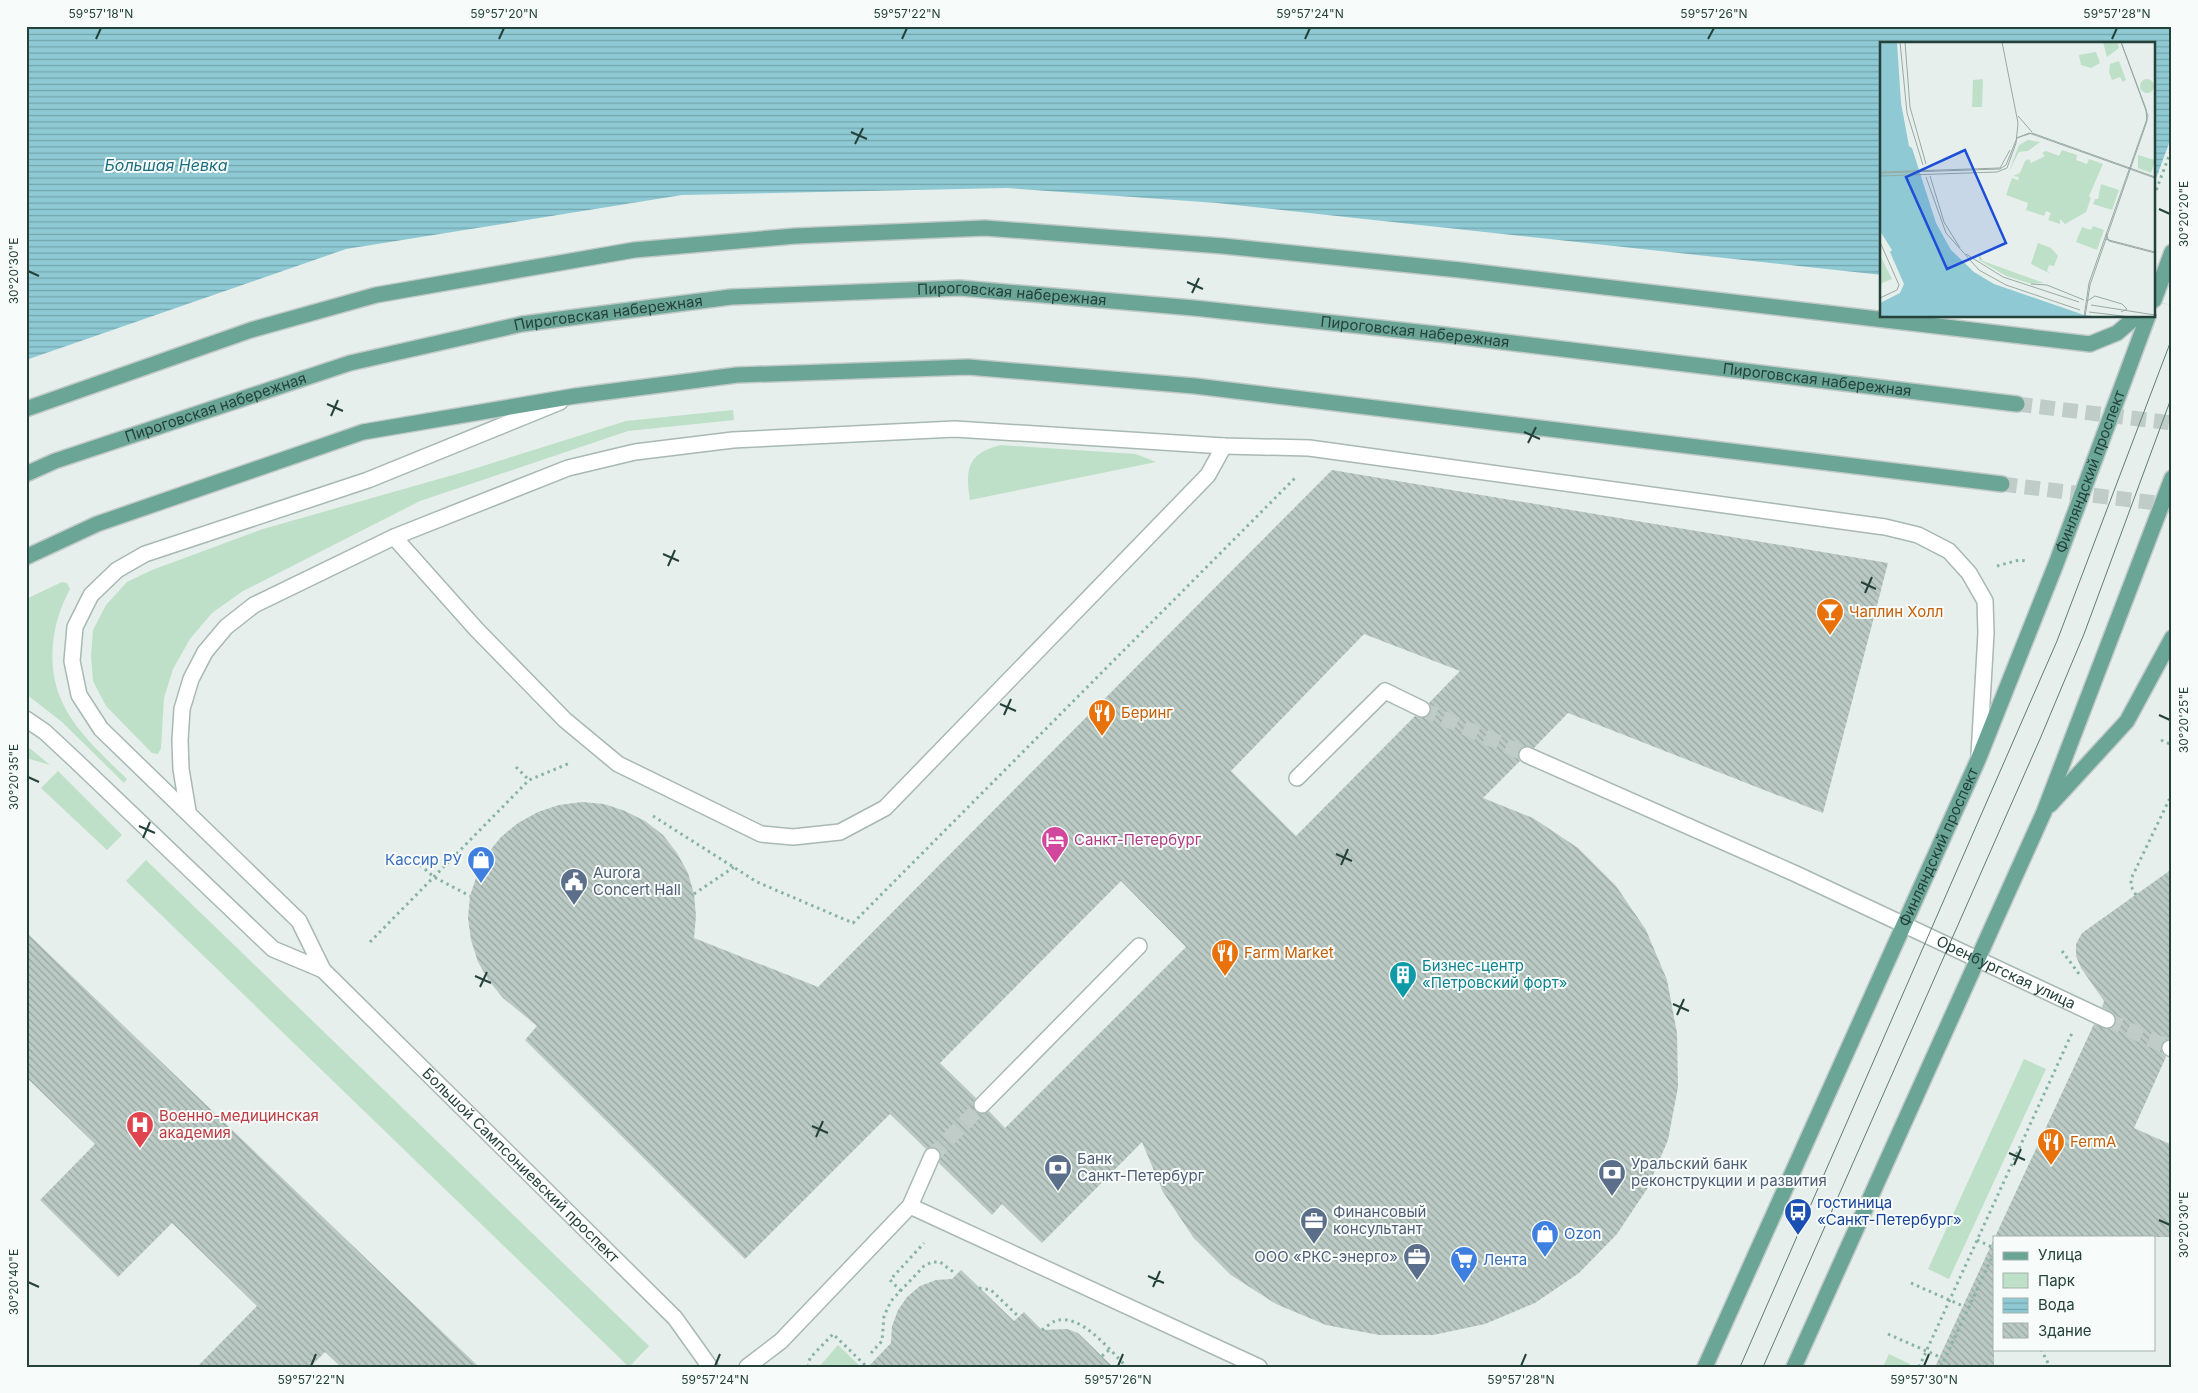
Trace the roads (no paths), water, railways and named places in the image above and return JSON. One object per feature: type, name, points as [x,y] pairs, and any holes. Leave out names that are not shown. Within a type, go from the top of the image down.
[{"type":"main road","points":[[26,409],[251,330],[376,294],[634,250],[814,235],[985,228],[1223,246],[1460,270],[2090,344],[2117,333],[2135,318]]},
{"type":"main road","points":[[2156,295],[2172,252]]},
{"type":"main road","name":"Пироговская набережная","points":[[26,474],[55,461],[350,363],[522,324],[731,297],[960,288],[1194,308],[1446,335],[2017,404]]},
{"type":"main road","name":"Финляндский проспект","points":[[1705,1367],[1978,760],[2056,564],[2147,318]]},
{"type":"main road","points":[[26,557],[96,524],[363,432],[575,396],[737,375],[968,367],[1195,386],[2002,484]]},
{"type":"main road","points":[[1794,1367],[2044,812],[2172,478]]},
{"type":"main road","points":[[2044,812],[2127,721],[2172,638]]},
{"type":"street","points":[[323,970],[299,921],[188,811],[101,729],[79,695],[72,661],[75,627],[90,595],[117,570],[145,554],[368,480],[575,396]]},
{"type":"street","points":[[188,811],[181,769],[180,740],[182,709],[191,679],[205,652],[226,627],[254,605],[394,537],[568,468],[635,452],[733,440],[954,430],[1224,446],[1309,448],[1885,527],[1918,535],[1949,551],[1969,573],[1985,601],[1986,633],[1978,760]]},
{"type":"street","points":[[394,537],[477,630],[565,720],[618,764],[761,834],[794,837],[840,832],[885,808],[1208,475],[1224,446]]},
{"type":"street","points":[[1297,778],[1385,692],[1422,709]]},
{"type":"street","points":[[26,719],[45,732],[74,759],[273,949],[323,970]]},
{"type":"street","name":"Оренбургская улица","points":[[1527,754],[1905,924],[1977,960],[2107,1020]]},
{"type":"street","points":[[982,1105],[1139,946]]},
{"type":"street","name":"Большой Сампсониевский проспект","points":[[323,970],[675,1318],[710,1367]]},
{"type":"street","points":[[747,1367],[781,1341],[910,1206],[932,1156]]},
{"type":"street","points":[[910,1206],[1259,1367]]},
{"type":"water","name":"Большая Невка","points":[[26,26],[2172,26],[2172,305],[2156,302],[2156,42],[1880,42],[1880,275],[1217,203],[1007,188],[682,195],[346,249],[26,360]]},
{"type":"tunnel","points":[[2017,404],[2172,423]]},
{"type":"tunnel","points":[[2002,484],[2172,505]]},
{"type":"tunnel","points":[[1422,709],[1527,755]]},
{"type":"tunnel","points":[[2107,1020],[2170,1048]]},
{"type":"tunnel","points":[[932,1156],[982,1105]]},
{"type":"tram line","points":[[1740,1367],[2057,641],[2172,338]]},
{"type":"tram line","points":[[1763,1367],[2040,739],[2084,634],[2172,396]]},
{"type":"place","name":"Чаплин Холл","points":[[1830,636]]},
{"type":"place","name":"Беринг","points":[[1102,737]]},
{"type":"place","name":"Санкт-Петербург","points":[[1055,864]]},
{"type":"place","name":"Кассир РУ","points":[[481,884]]},
{"type":"place","name":"Aurora Concert Hall","points":[[574,906]]},
{"type":"place","name":"Farm Market","points":[[1225,977]]},
{"type":"place","name":"Бизнес-центр «Петровский форт»","points":[[1403,999]]},
{"type":"place","name":"Военно-медицинская академия","points":[[140,1149]]},
{"type":"place","name":"FermA","points":[[2051,1166]]},
{"type":"place","name":"Банк Санкт-Петербург","points":[[1058,1192]]},
{"type":"place","name":"Уральский банк реконструкции и развития","points":[[1612,1197]]},
{"type":"place","name":"гостиница «Санкт-Петербург»","points":[[1798,1236]]},
{"type":"place","name":"Финансовый консультант","points":[[1314,1245]]},
{"type":"place","name":"Ozon","points":[[1545,1258]]},
{"type":"place","name":"ООО «РКС-энерго»","points":[[1417,1281]]},
{"type":"place","name":"Лента","points":[[1464,1284]]}]
